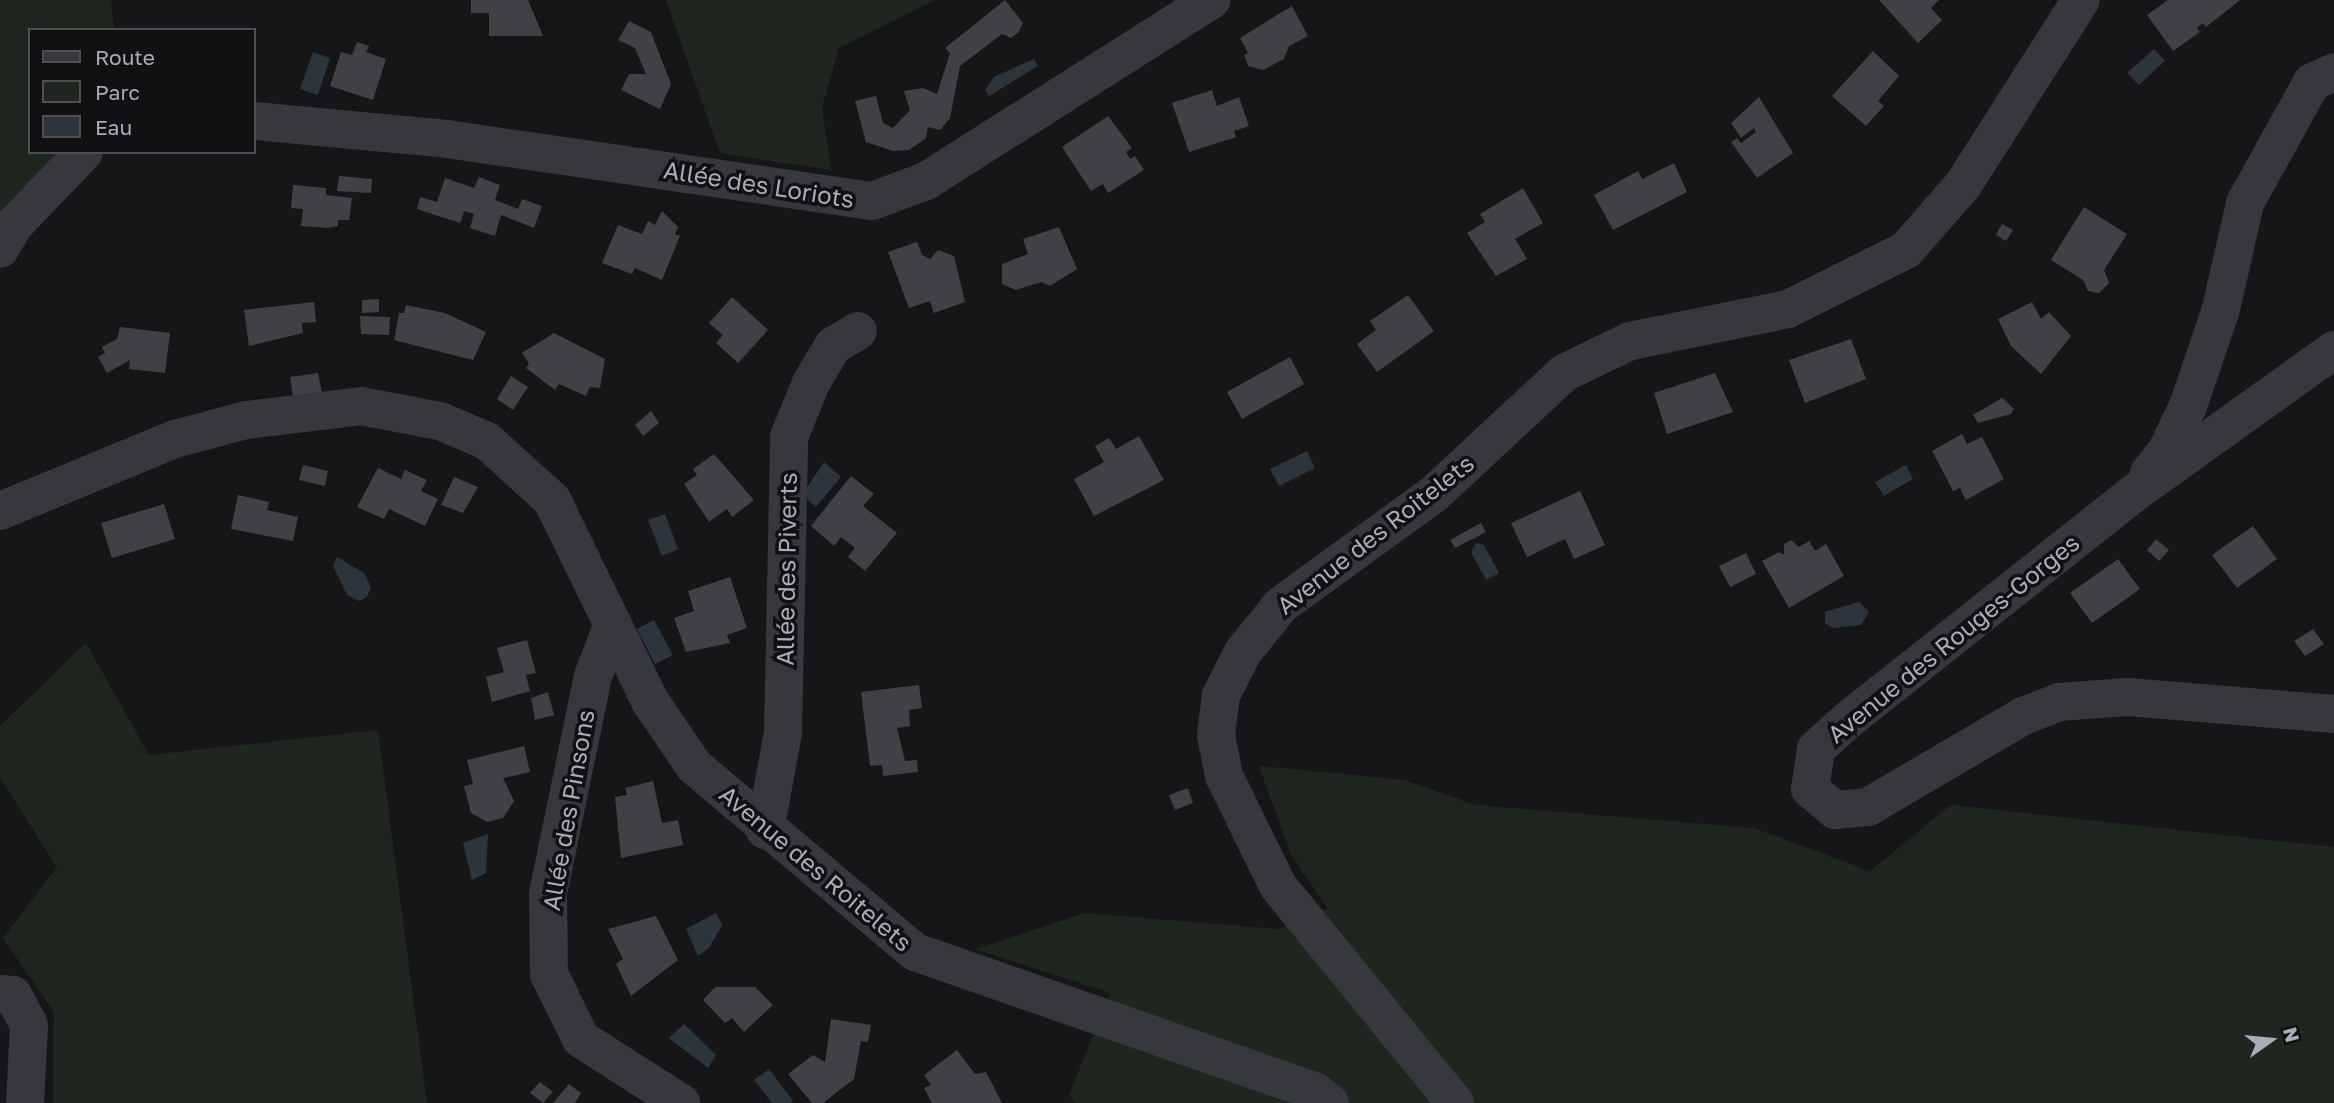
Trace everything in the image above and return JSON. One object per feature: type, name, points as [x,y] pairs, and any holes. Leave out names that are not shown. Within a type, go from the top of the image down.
[{"type":"street","name":"Allée des Loriots","points":[[256,121],[447,139],[872,201],[926,181],[1211,0]]},
{"type":"street","name":"Avenue des Roitelets","points":[[1455,1103],[1278,886],[1224,776],[1216,735],[1221,695],[1243,652],[1281,605],[1435,493],[1564,373],[1630,341],[1788,309],[1906,250],[1963,185],[2081,0]]},
{"type":"street","points":[[2133,494],[2167,450],[2188,406],[2221,309],[2245,203],[2312,82],[2334,72]]},
{"type":"street","points":[[0,249],[14,225],[82,154]]},
{"type":"street","name":"Allée des Piverts","points":[[765,830],[783,733],[789,437],[811,383],[833,346],[858,331]]},
{"type":"street","points":[[2133,494],[2334,350]]},
{"type":"street","name":"Avenue des Roitelets","points":[[0,511],[175,439],[246,420],[361,406],[440,421],[487,440],[552,500],[650,701],[694,766],[765,830],[915,952],[1314,1091],[1331,1103]]},
{"type":"street","name":"Avenue des Rouges-Gorges","points":[[2133,494],[1816,749],[1811,789],[1835,810],[1868,807],[2022,716],[2059,702],[2128,697],[2334,713]]},
{"type":"street","name":"Allée des Pinsons","points":[[612,626],[593,676],[548,894],[549,974],[581,1039],[681,1103]]},
{"type":"street","points":[[0,994],[13,995],[29,1025],[25,1103]]},
{"type":"green space","points":[[0,0],[111,0],[114,28],[28,28],[28,154],[85,154],[0,246]]},
{"type":"green space","points":[[666,0],[935,0],[839,48],[822,107],[831,170],[720,153]]},
{"type":"green space","points":[[86,643],[149,755],[378,730],[427,1103],[53,1103],[54,1012],[3,938],[57,867],[0,778],[0,726]]},
{"type":"green space","points":[[1259,766],[1404,780],[1476,805],[1754,828],[1870,871],[1951,805],[2334,847],[2334,1103],[1075,1103],[1069,1095],[1110,993],[975,949],[1084,913],[1278,929],[1328,908],[1291,855]]},
{"type":"water","points":[[2154,49],[2165,61],[2139,85],[2127,73]]},
{"type":"water","points":[[313,52],[330,58],[318,95],[300,89]]},
{"type":"water","points":[[1034,59],[1038,66],[989,96],[985,90],[994,77]]},
{"type":"water","points":[[1307,451],[1315,468],[1279,486],[1270,469]]},
{"type":"water","points":[[824,462],[841,477],[816,507],[802,495]]},
{"type":"water","points":[[1906,465],[1913,479],[1884,496],[1875,482]]},
{"type":"water","points":[[665,514],[678,549],[662,556],[648,520]]},
{"type":"water","points":[[1476,543],[1484,545],[1499,573],[1486,580],[1471,552]]},
{"type":"water","points":[[337,557],[364,573],[371,587],[367,597],[359,601],[347,595],[333,566]]},
{"type":"water","points":[[1859,602],[1869,612],[1861,625],[1833,628],[1825,623],[1825,612]]},
{"type":"water","points":[[654,620],[673,655],[655,664],[637,629]]},
{"type":"water","points":[[488,834],[486,873],[472,880],[463,843]]},
{"type":"water","points":[[716,913],[722,925],[709,948],[698,956],[686,929]]},
{"type":"water","points":[[684,1024],[716,1055],[708,1068],[669,1038]]},
{"type":"water","points":[[769,1069],[793,1101],[791,1103],[772,1103],[754,1080]]},
{"type":"building","points":[[471,0],[528,0],[543,36],[489,36],[489,13],[471,13]]},
{"type":"building","points":[[1005,0],[1023,23],[1018,33],[1011,38],[1002,34],[960,66],[950,118],[940,130],[928,127],[926,138],[909,150],[893,151],[866,142],[855,101],[876,96],[883,123],[893,128],[910,110],[904,91],[923,88],[937,94],[950,53],[945,48]]},
{"type":"building","points":[[1879,0],[1939,0],[1931,8],[1942,20],[1918,43]]},
{"type":"building","points":[[2168,0],[2240,0],[2206,27],[2203,23],[2197,28],[2200,32],[2173,51],[2147,15]]},
{"type":"building","points":[[1292,6],[1308,36],[1289,46],[1284,59],[1263,70],[1248,66],[1244,55],[1248,53],[1240,38]]},
{"type":"building","points":[[629,21],[651,32],[671,84],[660,109],[621,90],[629,74],[646,74],[635,48],[618,40]]},
{"type":"building","points":[[357,42],[369,46],[366,52],[386,59],[373,100],[330,86],[341,52],[352,55]]},
{"type":"building","points":[[1873,51],[1899,76],[1878,101],[1884,106],[1866,126],[1832,96]]},
{"type":"building","points":[[1212,90],[1217,106],[1239,97],[1249,126],[1234,131],[1236,137],[1189,152],[1172,103]]},
{"type":"building","points":[[1759,97],[1793,153],[1757,178],[1731,142],[1737,138],[1741,143],[1756,132],[1754,128],[1741,138],[1731,123]]},
{"type":"building","points":[[1108,116],[1132,148],[1126,152],[1130,159],[1135,156],[1144,170],[1108,193],[1103,184],[1091,191],[1062,147]]},
{"type":"building","points":[[1674,163],[1687,192],[1613,230],[1594,195],[1638,171],[1642,179]]},
{"type":"building","points":[[339,176],[372,179],[371,193],[337,191]]},
{"type":"building","points":[[479,177],[500,185],[495,200],[518,209],[522,199],[542,206],[534,228],[501,215],[495,236],[470,228],[474,214],[464,211],[460,223],[417,209],[420,197],[437,202],[445,178],[474,188]]},
{"type":"building","points":[[293,185],[326,188],[326,195],[352,198],[349,220],[338,220],[338,226],[328,228],[301,226],[303,209],[291,208]]},
{"type":"building","points":[[1523,188],[1543,223],[1515,239],[1527,259],[1496,276],[1467,233],[1485,222],[1480,214]]},
{"type":"building","points":[[2084,207],[2127,234],[2104,270],[2109,283],[2099,293],[2088,291],[2083,280],[2051,260]]},
{"type":"building","points":[[662,211],[678,227],[675,234],[680,236],[662,280],[635,268],[632,274],[602,263],[618,225],[642,234],[648,221],[655,225]]},
{"type":"building","points":[[2002,224],[2013,230],[2006,241],[1996,235]]},
{"type":"building","points":[[1059,227],[1077,269],[1050,286],[1041,282],[1016,290],[1002,284],[1002,264],[1028,254],[1023,239]]},
{"type":"building","points":[[917,242],[922,255],[930,259],[938,250],[954,256],[965,302],[934,313],[930,301],[909,308],[888,252]]},
{"type":"building","points":[[1408,295],[1434,331],[1377,372],[1357,344],[1376,330],[1370,321]]},
{"type":"building","points":[[732,297],[768,330],[738,363],[716,343],[723,335],[709,323]]},
{"type":"building","points":[[379,299],[379,312],[362,313],[362,300]]},
{"type":"building","points":[[314,302],[316,322],[302,323],[303,333],[249,346],[244,310]]},
{"type":"building","points":[[2032,302],[2041,319],[2049,312],[2071,336],[2041,374],[2011,346],[1998,319]]},
{"type":"building","points":[[406,305],[445,313],[486,332],[473,360],[394,340],[399,313],[404,313]]},
{"type":"building","points":[[360,316],[390,317],[389,335],[361,334]]},
{"type":"building","points":[[120,327],[170,333],[165,373],[129,369],[130,360],[107,373],[98,357],[105,353],[102,347],[117,339]]},
{"type":"building","points":[[554,333],[605,359],[600,388],[590,387],[586,396],[559,384],[555,390],[526,368],[529,363],[522,353]]},
{"type":"building","points":[[1851,339],[1866,379],[1805,403],[1789,360]]},
{"type":"building","points":[[1290,357],[1304,384],[1242,419],[1227,392]]},
{"type":"building","points":[[318,373],[322,393],[293,397],[290,377]]},
{"type":"building","points":[[1715,373],[1733,412],[1667,434],[1654,393]]},
{"type":"building","points":[[511,376],[528,387],[513,410],[497,399]]},
{"type":"building","points":[[2002,398],[2014,409],[2011,414],[1978,423],[1973,415]]},
{"type":"building","points":[[651,411],[659,423],[643,436],[635,425]]},
{"type":"building","points":[[1962,434],[1967,444],[1982,437],[2004,479],[1966,500],[1960,488],[1953,491],[1932,451]]},
{"type":"building","points":[[1139,436],[1164,480],[1094,516],[1074,479],[1104,462],[1095,446],[1109,438],[1116,449]]},
{"type":"building","points":[[714,454],[754,500],[732,517],[727,509],[709,522],[684,484],[697,475],[693,469]]},
{"type":"building","points":[[303,465],[328,471],[325,486],[299,480]]},
{"type":"building","points":[[378,468],[401,479],[405,470],[427,480],[421,491],[438,499],[425,526],[389,509],[384,519],[357,507]]},
{"type":"building","points":[[851,476],[874,494],[863,506],[897,533],[865,571],[848,557],[855,548],[841,537],[834,546],[811,526]]},
{"type":"building","points":[[454,477],[478,487],[463,513],[441,505]]},
{"type":"building","points":[[1580,491],[1605,545],[1574,559],[1565,539],[1527,557],[1511,523]]},
{"type":"building","points":[[238,495],[269,502],[267,510],[298,517],[293,541],[231,529]]},
{"type":"building","points":[[164,504],[175,539],[112,558],[101,523]]},
{"type":"building","points":[[1481,523],[1486,532],[1455,548],[1450,540]]},
{"type":"building","points":[[2253,526],[2277,559],[2237,588],[2212,555]]},
{"type":"building","points":[[2156,539],[2169,550],[2159,561],[2147,550]]},
{"type":"building","points":[[1791,540],[1799,547],[1809,541],[1815,551],[1826,544],[1844,576],[1789,608],[1762,561],[1779,552],[1784,555],[1784,544]]},
{"type":"building","points":[[1746,553],[1756,574],[1730,587],[1719,566]]},
{"type":"building","points":[[2118,559],[2140,589],[2092,623],[2070,593]]},
{"type":"building","points":[[730,577],[747,628],[727,635],[730,643],[686,652],[674,618],[694,611],[688,591]]},
{"type":"building","points":[[2313,629],[2324,644],[2305,656],[2294,641]]},
{"type":"building","points":[[527,640],[536,673],[526,675],[530,691],[492,702],[486,677],[504,672],[497,648]]},
{"type":"building","points":[[919,685],[922,708],[909,710],[910,726],[897,728],[905,761],[917,760],[918,772],[883,776],[882,765],[870,766],[861,692]]},
{"type":"building","points":[[548,692],[554,715],[535,720],[531,698]]},
{"type":"building","points":[[524,746],[530,772],[503,778],[514,801],[503,818],[487,822],[471,813],[464,786],[473,784],[467,760]]},
{"type":"building","points":[[653,781],[662,823],[678,820],[683,845],[621,858],[615,797],[627,795],[625,788]]},
{"type":"building","points":[[1188,788],[1193,803],[1175,810],[1169,795]]},
{"type":"building","points":[[656,916],[678,960],[631,996],[616,964],[623,959],[608,929]]},
{"type":"building","points":[[715,987],[755,987],[773,1005],[744,1032],[732,1018],[725,1023],[703,1000]]},
{"type":"building","points":[[831,1019],[871,1025],[868,1042],[861,1041],[854,1079],[823,1103],[812,1103],[788,1074],[813,1055],[825,1062]]},
{"type":"building","points":[[957,1050],[975,1074],[986,1072],[1002,1103],[932,1103],[924,1088],[931,1085],[924,1075]]},
{"type":"building","points":[[540,1082],[553,1092],[543,1103],[530,1093]]},
{"type":"building","points":[[569,1084],[581,1093],[575,1103],[553,1103]]}]
